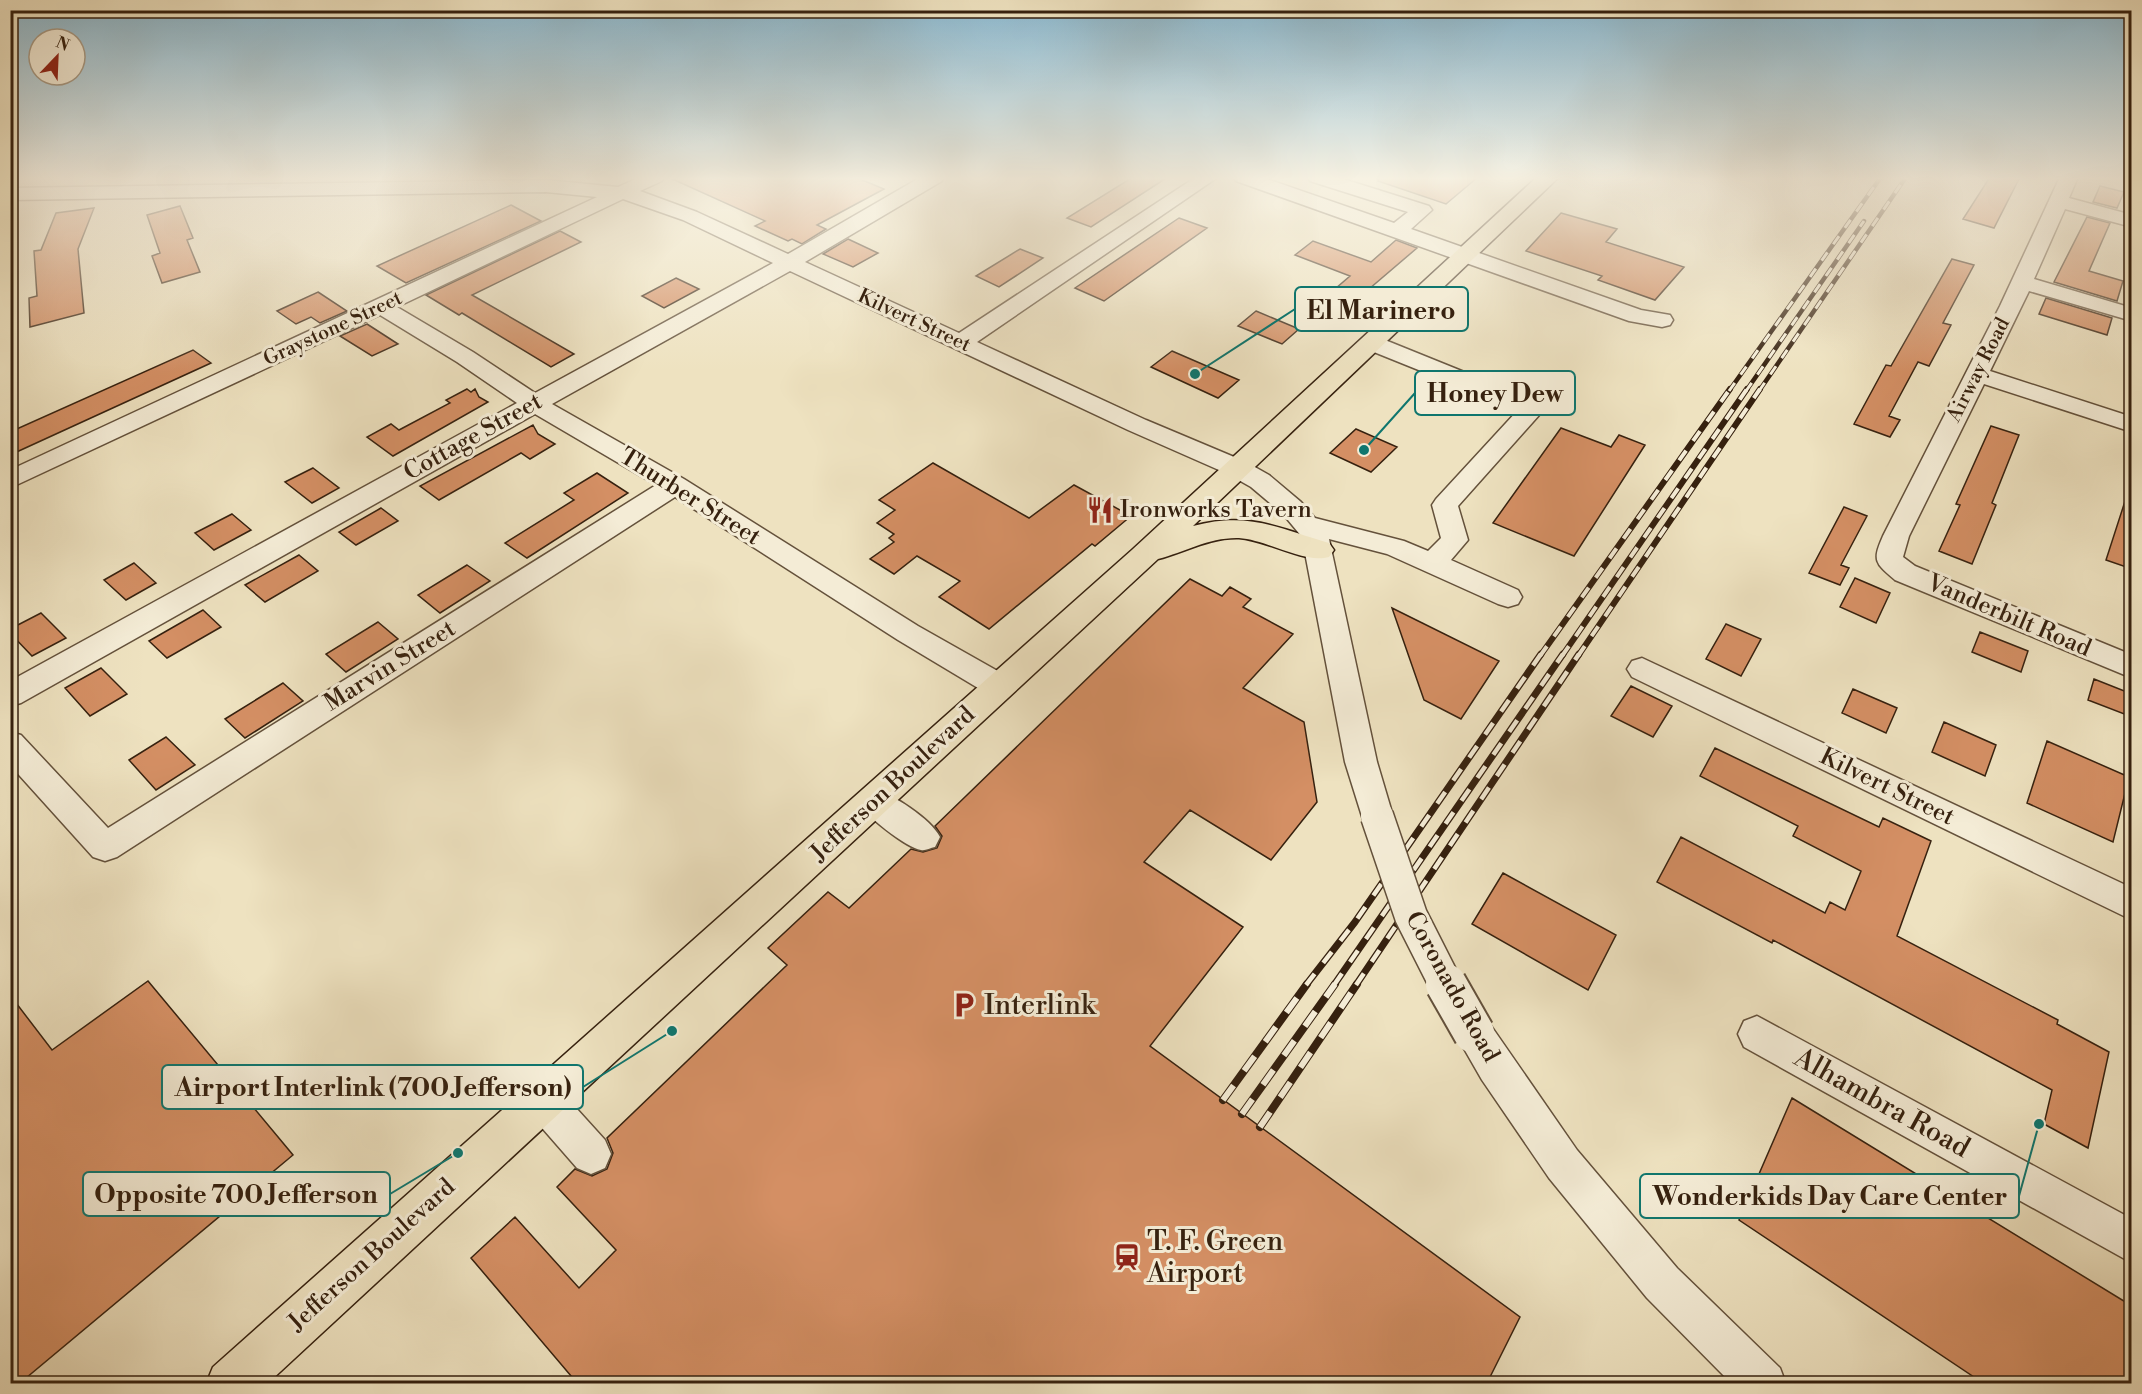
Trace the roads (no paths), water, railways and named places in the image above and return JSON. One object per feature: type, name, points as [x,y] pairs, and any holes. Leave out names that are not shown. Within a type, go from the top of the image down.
[{"type":"main road","name":"Jefferson Boulevard","points":[[230,1383],[1143,556],[1477,242]]},
{"type":"main road","points":[[1143,556],[1188,537],[1218,530],[1251,529],[1313,538]]},
{"type":"street","name":"Graystone Street","points":[[10,480],[519,242]]},
{"type":"street","name":"Kilvert Street","points":[[746,242],[960,343],[1237,468]]},
{"type":"street","name":"Cottage Street","points":[[10,695],[822,242]]},
{"type":"street","points":[[960,343],[1111,242]]},
{"type":"street","points":[[1431,242],[1637,316],[1662,320]]},
{"type":"street","name":"Airway Road","points":[[1890,561],[1889,553],[1896,536],[2040,242]]},
{"type":"street","points":[[2022,282],[2132,315]]},
{"type":"street","name":"Thurber Street","points":[[382,307],[465,357],[533,403],[675,485],[908,633],[999,686]]},
{"type":"street","points":[[1371,343],[1533,408],[1445,506],[1455,540],[1433,562]]},
{"type":"street","points":[[1977,374],[2132,425]]},
{"type":"street","points":[[1237,468],[1260,481],[1292,508],[1313,538],[1395,547],[1508,597]]},
{"type":"street","name":"Marvin Street","points":[[10,744],[105,847],[675,485]]},
{"type":"street","name":"Coronado Road","points":[[1313,538],[1361,762],[1411,916],[1432,960],[1501,1077],[1578,1183],[1662,1283],[1764,1383]]},
{"type":"street","name":"Vanderbilt Road","points":[[1890,561],[1905,573],[2132,667]]},
{"type":"street","name":"Kilvert Street","points":[[1642,669],[2132,906]]},
{"type":"street","points":[[873,801],[923,837]]},
{"type":"street","name":"Alhambra Road","points":[[1757,1034],[2132,1242]]},
{"type":"street","points":[[543,1100],[591,1154]]},
{"type":"railway","points":[[1729,391],[1835,242]]},
{"type":"railway","points":[[1746,391],[1849,242]]},
{"type":"railway","points":[[1759,391],[1861,242]]},
{"type":"railway","points":[[1540,656],[1730,389]]},
{"type":"railway","points":[[1562,656],[1747,389]]},
{"type":"railway","points":[[1578,656],[1760,389]]},
{"type":"railway","points":[[1306,985],[1355,922],[1541,654]]},
{"type":"railway","points":[[1334,985],[1563,654]]},
{"type":"railway","points":[[1356,985],[1579,654]]},
{"type":"railway","points":[[1223,1100],[1307,984]]},
{"type":"railway","points":[[1242,1114],[1335,984]]},
{"type":"railway","points":[[1260,1127],[1357,984]]},
{"type":"place","name":"El Marinero","points":[[1195,374]]},
{"type":"place","name":"Honey Dew","points":[[1364,450]]},
{"type":"place","name":"Ironworks Tavern","points":[[1100,510]]},
{"type":"place","name":"Interlink","points":[[964,1005]]},
{"type":"place","name":"Airport Interlink (700 Jefferson)","points":[[672,1031]]},
{"type":"place","name":"Wonderkids Day Care Center","points":[[2039,1124]]},
{"type":"place","name":"Opposite 700 Jefferson","points":[[458,1153]]},
{"type":"place","name":"T. F. Green Airport","points":[[1127,1257]]}]
